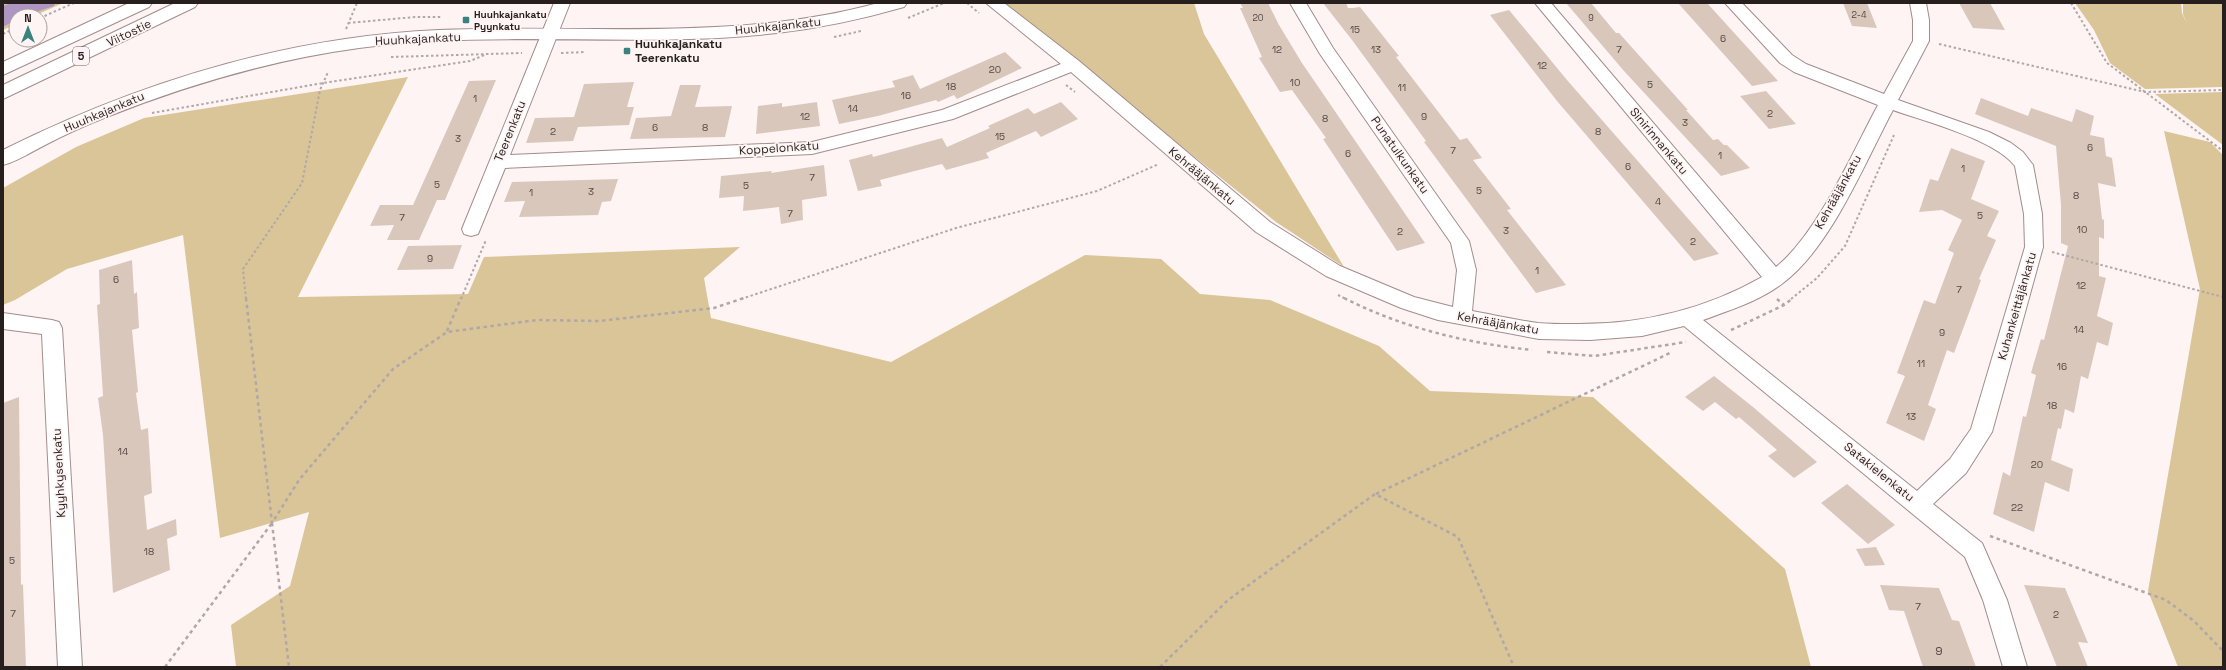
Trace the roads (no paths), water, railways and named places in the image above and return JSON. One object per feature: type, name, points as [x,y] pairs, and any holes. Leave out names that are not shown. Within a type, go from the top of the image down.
[{"type":"main road","name":"Viitostie","points":[[3,69],[143,3]]},
{"type":"main road","name":"Viitostie","points":[[3,93],[189,3]]},
{"type":"main road","name":"Huuhkajankatu","points":[[3,158],[81,120],[160,88],[223,69],[296,52],[362,42],[440,37],[661,33],[759,29],[817,23],[872,12],[898,3]]},
{"type":"street","name":"Teerenkatu","points":[[470,229],[540,53],[550,34],[562,3]]},
{"type":"street","name":"Kehrääjänkatu","points":[[994,3],[1073,65],[1263,227],[1333,271],[1408,303],[1461,317],[1538,331],[1590,332],[1642,328],[1687,318],[1747,295],[1775,279],[1793,264],[1826,219],[1886,102],[1921,41],[1921,20],[1918,3]]},
{"type":"street","name":"Punatulkunkatu","points":[[1298,3],[1326,50],[1460,242],[1466,255],[1467,273],[1461,317]]},
{"type":"street","name":"Sinirinnankatu","points":[[1543,3],[1775,279]]},
{"type":"street","name":"Kuhankeittäjänkatu","points":[[1733,3],[1786,59],[1820,77],[2006,146],[2018,156],[2024,165],[2033,214],[2034,247],[1981,432],[1958,466],[1919,503]]},
{"type":"street","name":"Koppelonkatu","points":[[497,162],[812,148],[948,115],[1073,65]]},
{"type":"street","name":"Satakielenkatu","points":[[1687,318],[1919,503],[1974,550],[1995,600],[2015,667]]},
{"type":"street","name":"Kyyhkysenkatu","points":[[3,321],[52,328],[70,667]]},
{"type":"place","name":"Huuhkajankatu Pyynkatu","points":[[466,20]]},
{"type":"place","name":"Huuhkajankatu Teerenkatu","points":[[627,51]]}]
